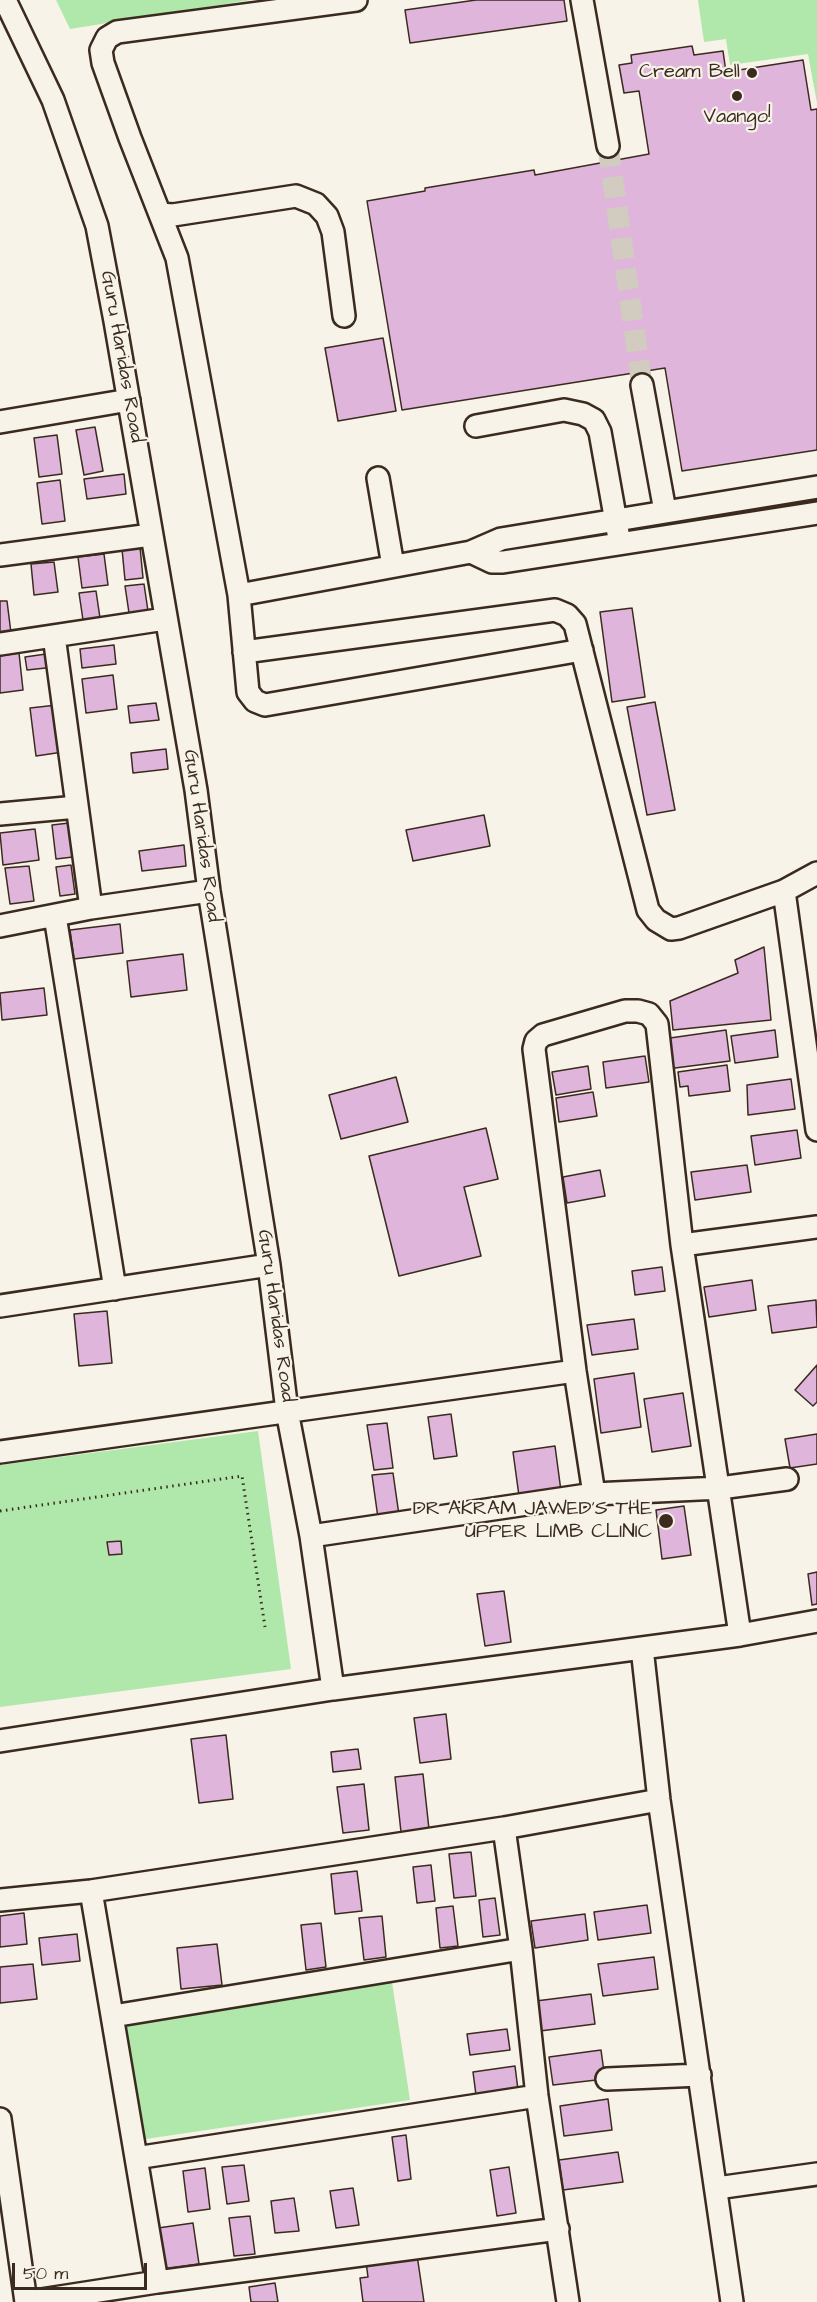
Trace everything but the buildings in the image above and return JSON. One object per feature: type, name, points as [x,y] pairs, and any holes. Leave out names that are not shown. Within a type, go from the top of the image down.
[{"type":"street","points":[[356,0],[117,32],[107,38],[101,50],[103,63],[177,258],[239,595],[248,692],[255,701],[265,705],[582,650]]},
{"type":"street","points":[[582,0],[608,146]]},
{"type":"street","name":"Guru Haridas Road","points":[[4,5],[53,100],[97,226],[196,790],[209,891],[269,1265],[287,1411],[311,1536],[333,1689]]},
{"type":"street","points":[[160,214],[173,215],[296,196],[316,204],[327,216],[333,232],[344,316]]},
{"type":"street","points":[[642,385],[665,511]]},
{"type":"street","points":[[0,423],[129,400]]},
{"type":"street","points":[[476,426],[564,410],[584,414],[594,420],[600,432],[620,542]]},
{"type":"street","points":[[378,478],[393,566]]},
{"type":"street","points":[[239,595],[471,552],[501,539],[817,487]]},
{"type":"street","points":[[471,552],[492,562],[503,562],[817,513]]},
{"type":"street","points":[[0,555],[151,535]]},
{"type":"street","points":[[244,652],[555,610],[567,615],[575,624],[648,910],[656,920],[671,929],[679,928],[784,891],[817,873]]},
{"type":"street","points":[[0,644],[165,619]]},
{"type":"street","points":[[54,636],[91,908]]},
{"type":"street","points":[[0,814],[77,807]]},
{"type":"street","points":[[0,926],[91,908],[209,891]]},
{"type":"street","points":[[784,891],[817,1130]]},
{"type":"street","points":[[55,916],[116,1289]]},
{"type":"street","points":[[594,1494],[575,1371],[534,1049],[536,1041],[543,1035],[625,1011],[649,1014],[657,1024],[682,1245],[720,1488],[740,1635]]},
{"type":"street","points":[[682,1245],[817,1227]]},
{"type":"street","points":[[0,1306],[269,1265]]},
{"type":"street","points":[[0,1452],[575,1371]]},
{"type":"street","points":[[311,1536],[594,1494],[720,1488],[788,1479]]},
{"type":"street","points":[[0,1741],[333,1689],[740,1635],[817,1621]]},
{"type":"street","points":[[642,1647],[659,1800],[732,2302]]},
{"type":"street","points":[[0,1900],[91,1891],[504,1828],[659,1800]]},
{"type":"street","points":[[504,1828],[521,1949],[537,2096],[568,2302]]},
{"type":"street","points":[[91,1891],[157,2282]]},
{"type":"street","points":[[113,2016],[521,1949]]},
{"type":"street","points":[[607,2079],[700,2075]]},
{"type":"street","points":[[136,2158],[537,2096]]},
{"type":"street","points":[[1,2130],[27,2302],[157,2282],[558,2229]]},
{"type":"street","points":[[717,2188],[817,2174]]},
{"type":"path","points":[[0,1511],[242,1476],[265,1627]]},
{"type":"green space","points":[[56,0],[251,0],[70,29]]},
{"type":"green space","points":[[698,0],[817,0],[817,103],[808,54],[730,65],[726,39],[704,42]]},
{"type":"green space","points":[[258,1431],[291,1669],[0,1707],[0,1465]]},
{"type":"green space","points":[[392,1982],[410,2100],[139,2140],[121,2022]]},
{"type":"tunnel","points":[[608,146],[642,385]]},
{"type":"place","name":"Cream Bell","points":[[752,73]]},
{"type":"place","name":"Vaango!","points":[[737,96]]},
{"type":"place","name":"DR AKRAM JAWED'S THE UPPER LIMB CLINIC","points":[[666,1521]]}]
